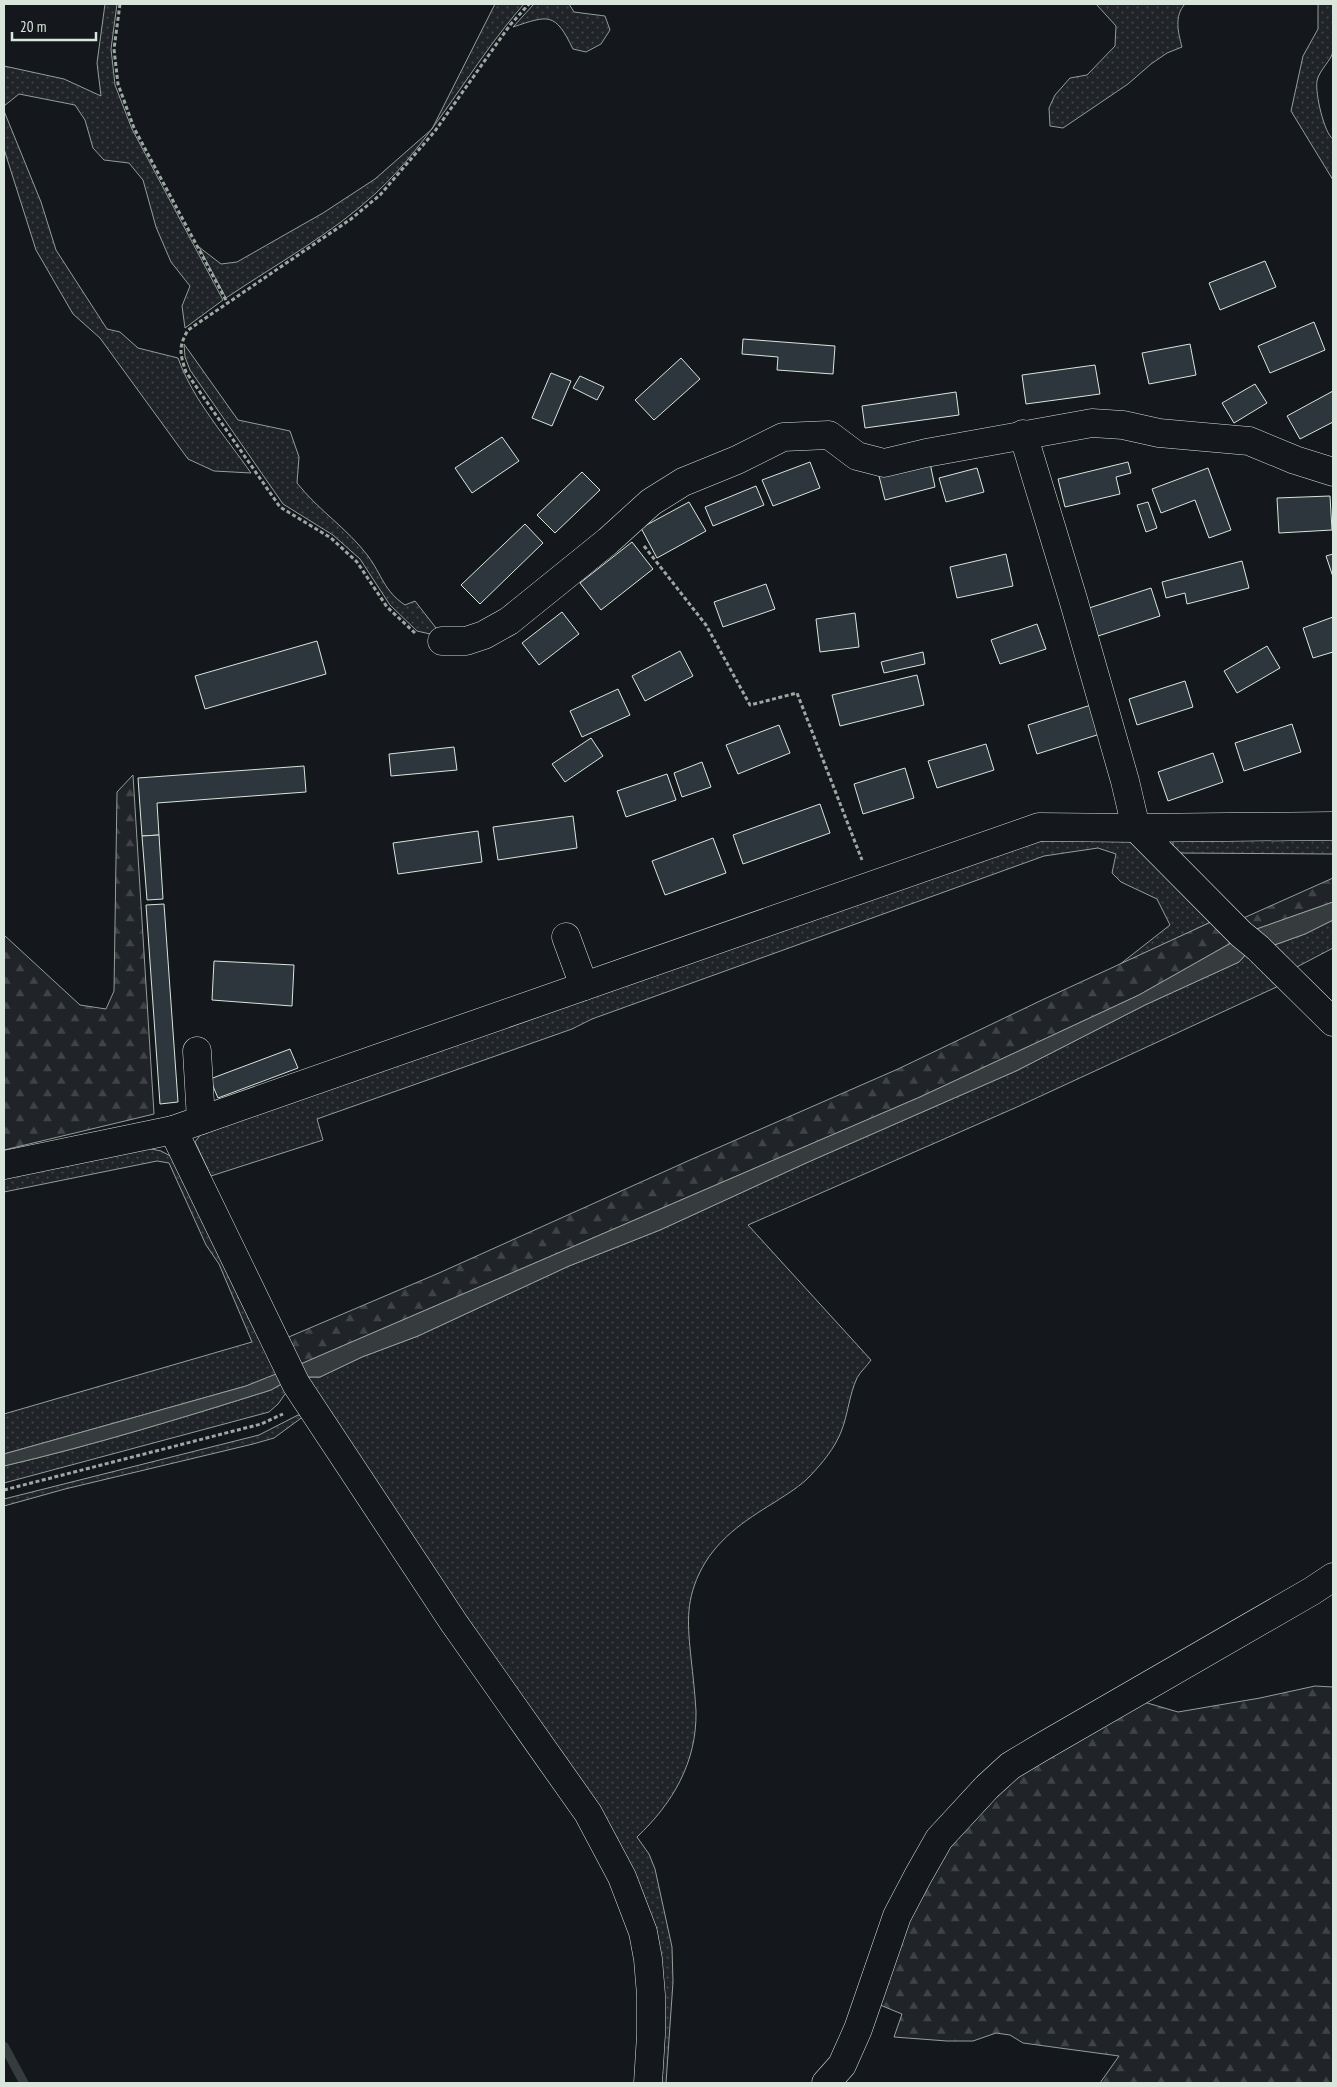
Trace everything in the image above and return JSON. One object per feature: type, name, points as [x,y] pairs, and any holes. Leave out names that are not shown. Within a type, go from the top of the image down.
[{"type":"street","points":[[442,641],[466,641],[484,636],[528,608],[627,524],[650,502],[683,482],[737,460],[783,437],[829,435],[857,456],[884,463],[1022,434],[1092,423],[1123,425],[1159,433],[1249,441],[1295,460],[1333,472]]},
{"type":"street","points":[[1022,434],[1073,599],[1136,828],[1241,934],[1258,948],[1333,1022]]},
{"type":"street","points":[[4,1165],[173,1130],[1039,827],[1333,826]]},
{"type":"street","points":[[566,937],[584,986]]},
{"type":"street","points":[[196,1050],[201,1120]]},
{"type":"street","points":[[173,1130],[300,1391],[454,1623],[588,1813],[622,1877],[643,1932],[648,1959],[651,1995],[648,2083]]},
{"type":"street","points":[[826,2083],[842,2065],[846,2056],[858,2028],[897,1916],[918,1876],[939,1839],[987,1787],[1010,1766],[1312,1592],[1333,1576]]},
{"type":"path","points":[[120,4],[114,49],[118,84],[134,128],[226,302]]},
{"type":"path","points":[[442,641],[416,634],[387,607],[357,562],[331,538],[280,507],[186,372],[181,358],[180,344],[188,330],[226,302],[351,219],[380,195],[435,132],[510,25],[529,4]]},
{"type":"path","points":[[627,524],[706,625],[750,705],[797,694],[872,885]]},
{"type":"path","points":[[4,1490],[261,1424],[288,1412],[300,1391]]},
{"type":"green space","points":[[105,4],[117,4],[111,49],[115,85],[132,129],[223,300],[185,328],[182,306],[190,286],[171,262],[156,227],[143,180],[129,163],[104,160],[93,148],[85,120],[75,105],[19,94],[4,106],[4,66],[64,79],[101,96],[97,63]]},
{"type":"green space","points":[[495,4],[524,4],[487,51],[433,128]]},
{"type":"green space","points":[[534,4],[569,4],[574,12],[605,16],[610,30],[601,44],[586,52],[573,49],[561,28],[550,20],[535,20],[513,27]]},
{"type":"green space","points":[[1096,4],[1185,4],[1178,19],[1178,30],[1182,47],[1167,53],[1128,84],[1063,128],[1050,126],[1049,108],[1055,95],[1070,78],[1087,75],[1115,46],[1116,26]]},
{"type":"green space","points":[[1318,4],[1333,4],[1333,51],[1318,77],[1317,87],[1323,121],[1333,139],[1333,180],[1291,111],[1303,56],[1318,29]]},
{"type":"green space","points":[[4,111],[41,202],[56,250],[107,329],[120,332],[138,348],[178,358],[192,389],[251,473],[214,471],[188,459],[100,338],[73,314],[36,250],[4,149]]},
{"type":"green space","points":[[431,130],[397,172],[359,208],[322,235],[226,298],[199,247],[221,264],[237,262],[323,213],[375,179]]},
{"type":"green space","points":[[184,344],[238,420],[290,431],[299,457],[297,483],[360,546],[392,594],[405,605],[415,601],[443,637],[417,631],[390,605],[360,559],[333,535],[283,504],[190,370],[185,357]]},
{"type":"green space","points":[[133,775],[154,1114],[4,1150],[4,935],[80,1005],[106,1009],[114,991],[117,792]]},
{"type":"green space","points":[[1333,836],[1333,854],[1176,853],[1173,846],[1173,839]]},
{"type":"green space","points":[[1121,837],[1135,842],[1211,922],[1119,965],[1170,925],[1157,899],[1121,882],[1112,873],[1116,854],[1098,848],[1044,856],[592,1019],[572,1029],[317,1119],[323,1140],[211,1176],[195,1142],[201,1134],[1040,841]]},
{"type":"green space","points":[[1333,878],[1333,902],[1251,931],[1239,920]]},
{"type":"green space","points":[[1333,920],[1333,948],[1291,970],[1266,948],[1305,934]]},
{"type":"green space","points":[[1211,922],[1231,943],[1139,995],[920,1097],[296,1366],[284,1339],[439,1273],[898,1069]]},
{"type":"green space","points":[[1246,954],[1283,984],[1017,1107],[748,1225],[871,1360],[857,1378],[841,1432],[824,1460],[803,1483],[752,1516],[722,1541],[713,1551],[699,1574],[691,1595],[689,1636],[696,1711],[692,1747],[687,1764],[672,1796],[637,1837],[649,1854],[655,1869],[672,1947],[673,1982],[666,2083],[654,2083],[659,1991],[575,1779],[304,1377],[320,1377],[362,1357],[418,1336],[569,1266],[660,1230],[806,1163],[1016,1071],[1145,1005],[1239,962]]},
{"type":"green space","points":[[147,1148],[161,1151],[174,1158],[282,1372],[246,1386],[4,1454],[4,1414],[252,1342],[219,1264],[206,1245],[169,1163],[157,1161],[4,1192],[4,1179]]},
{"type":"green space","points":[[285,1382],[288,1390],[278,1404],[269,1412],[4,1483],[4,1466],[171,1421],[271,1390]]},
{"type":"green space","points":[[298,1415],[304,1416],[274,1438],[65,1489],[4,1506],[4,1499],[259,1435]]},
{"type":"green space","points":[[1315,1686],[1333,1687],[1333,2083],[1100,2083],[1119,2056],[1023,2043],[1010,2035],[996,2033],[973,2041],[894,2037],[902,2014],[880,2005],[924,1872],[986,1795],[1137,1700],[1178,1712],[1260,1698]]},
{"type":"shaded area","points":[[1333,902],[1333,920],[1305,934],[1266,948],[1251,931]]},
{"type":"shaded area","points":[[1231,943],[1246,954],[1239,962],[1145,1005],[1016,1071],[806,1163],[660,1230],[569,1266],[418,1336],[362,1357],[320,1377],[304,1377],[285,1382],[271,1390],[171,1421],[4,1466],[4,1454],[246,1386],[296,1366],[920,1097],[1139,995]]},
{"type":"building","points":[[1265,261],[1276,287],[1220,310],[1209,283]]},
{"type":"building","points":[[1314,322],[1325,350],[1270,373],[1258,346]]},
{"type":"building","points":[[743,339],[835,346],[833,374],[777,370],[778,357],[742,354]]},
{"type":"building","points":[[1190,344],[1196,375],[1149,384],[1142,353]]},
{"type":"building","points":[[681,358],[700,379],[654,420],[635,400]]},
{"type":"building","points":[[1095,365],[1100,394],[1026,404],[1022,375]]},
{"type":"building","points":[[551,373],[571,381],[552,426],[532,418]]},
{"type":"building","points":[[580,376],[604,387],[597,400],[573,388]]},
{"type":"building","points":[[1255,384],[1267,403],[1234,423],[1222,403]]},
{"type":"building","points":[[1333,391],[1333,422],[1300,439],[1287,416]]},
{"type":"building","points":[[956,392],[959,415],[865,428],[862,406]]},
{"type":"building","points":[[502,437],[519,461],[472,493],[455,468]]},
{"type":"building","points":[[810,462],[820,488],[773,506],[762,480]]},
{"type":"building","points":[[1128,462],[1131,473],[1116,477],[1120,494],[1065,507],[1058,479]]},
{"type":"building","points":[[930,463],[935,487],[885,500],[879,476]]},
{"type":"building","points":[[977,468],[984,492],[946,502],[939,478]]},
{"type":"building","points":[[1208,468],[1231,530],[1209,538],[1195,500],[1161,513],[1152,489]]},
{"type":"building","points":[[582,472],[600,490],[555,533],[537,515]]},
{"type":"building","points":[[756,486],[764,505],[713,526],[705,507]]},
{"type":"building","points":[[1330,496],[1332,530],[1279,533],[1277,498]]},
{"type":"building","points":[[689,502],[706,531],[657,558],[641,528]]},
{"type":"building","points":[[1148,502],[1157,528],[1146,532],[1137,505]]},
{"type":"building","points":[[525,524],[543,543],[480,604],[461,585]]},
{"type":"building","points":[[632,542],[653,569],[601,610],[580,583]]},
{"type":"building","points":[[1006,554],[1013,586],[957,598],[950,567]]},
{"type":"building","points":[[1333,554],[1333,577],[1326,556]]},
{"type":"building","points":[[1242,561],[1249,588],[1187,604],[1185,593],[1166,598],[1162,582]]},
{"type":"building","points":[[766,584],[775,609],[723,627],[714,602]]},
{"type":"building","points":[[1151,588],[1160,616],[1098,636],[1089,608]]},
{"type":"building","points":[[562,612],[579,634],[539,665],[522,643]]},
{"type":"building","points":[[855,613],[859,647],[820,652],[816,619]]},
{"type":"building","points":[[1333,617],[1333,652],[1313,658],[1303,628]]},
{"type":"building","points":[[1037,624],[1046,649],[1000,664],[991,640]]},
{"type":"building","points":[[317,641],[326,674],[205,709],[195,676]]},
{"type":"building","points":[[1267,646],[1280,668],[1237,693],[1224,671]]},
{"type":"building","points":[[680,651],[693,676],[645,701],[632,676]]},
{"type":"building","points":[[923,652],[925,664],[884,673],[881,662]]},
{"type":"building","points":[[917,675],[924,705],[840,726],[832,695]]},
{"type":"building","points":[[1185,681],[1193,707],[1137,725],[1129,699]]},
{"type":"building","points":[[618,689],[630,715],[582,737],[570,711]]},
{"type":"building","points":[[1091,705],[1100,734],[1037,754],[1028,725]]},
{"type":"building","points":[[1292,724],[1301,752],[1244,771],[1235,743]]},
{"type":"building","points":[[779,725],[790,753],[738,774],[726,745]]},
{"type":"building","points":[[591,738],[603,756],[565,782],[552,764]]},
{"type":"building","points":[[986,744],[994,770],[937,788],[928,761]]},
{"type":"building","points":[[454,747],[457,770],[391,776],[389,754]]},
{"type":"building","points":[[1213,753],[1223,782],[1168,801],[1158,772]]},
{"type":"building","points":[[702,762],[711,787],[682,797],[674,773]]},
{"type":"building","points":[[304,766],[306,792],[157,803],[159,835],[142,836],[138,778]]},
{"type":"building","points":[[905,768],[914,798],[863,814],[854,784]]},
{"type":"building","points":[[667,774],[676,800],[626,817],[617,791]]},
{"type":"building","points":[[820,804],[830,833],[743,864],[733,835]]},
{"type":"building","points":[[573,816],[577,848],[498,860],[493,827]]},
{"type":"building","points":[[478,831],[482,862],[398,874],[393,843]]},
{"type":"building","points":[[159,835],[163,899],[147,900],[142,836]]},
{"type":"building","points":[[713,838],[726,873],[665,895],[652,861]]},
{"type":"building","points":[[164,904],[178,1102],[160,1104],[146,905]]},
{"type":"building","points":[[214,961],[294,965],[292,1006],[212,1000]]},
{"type":"building","points":[[290,1049],[298,1068],[218,1098],[210,1079]]},
{"type":"waterway","points":[[4,2046],[24,2083]]}]
